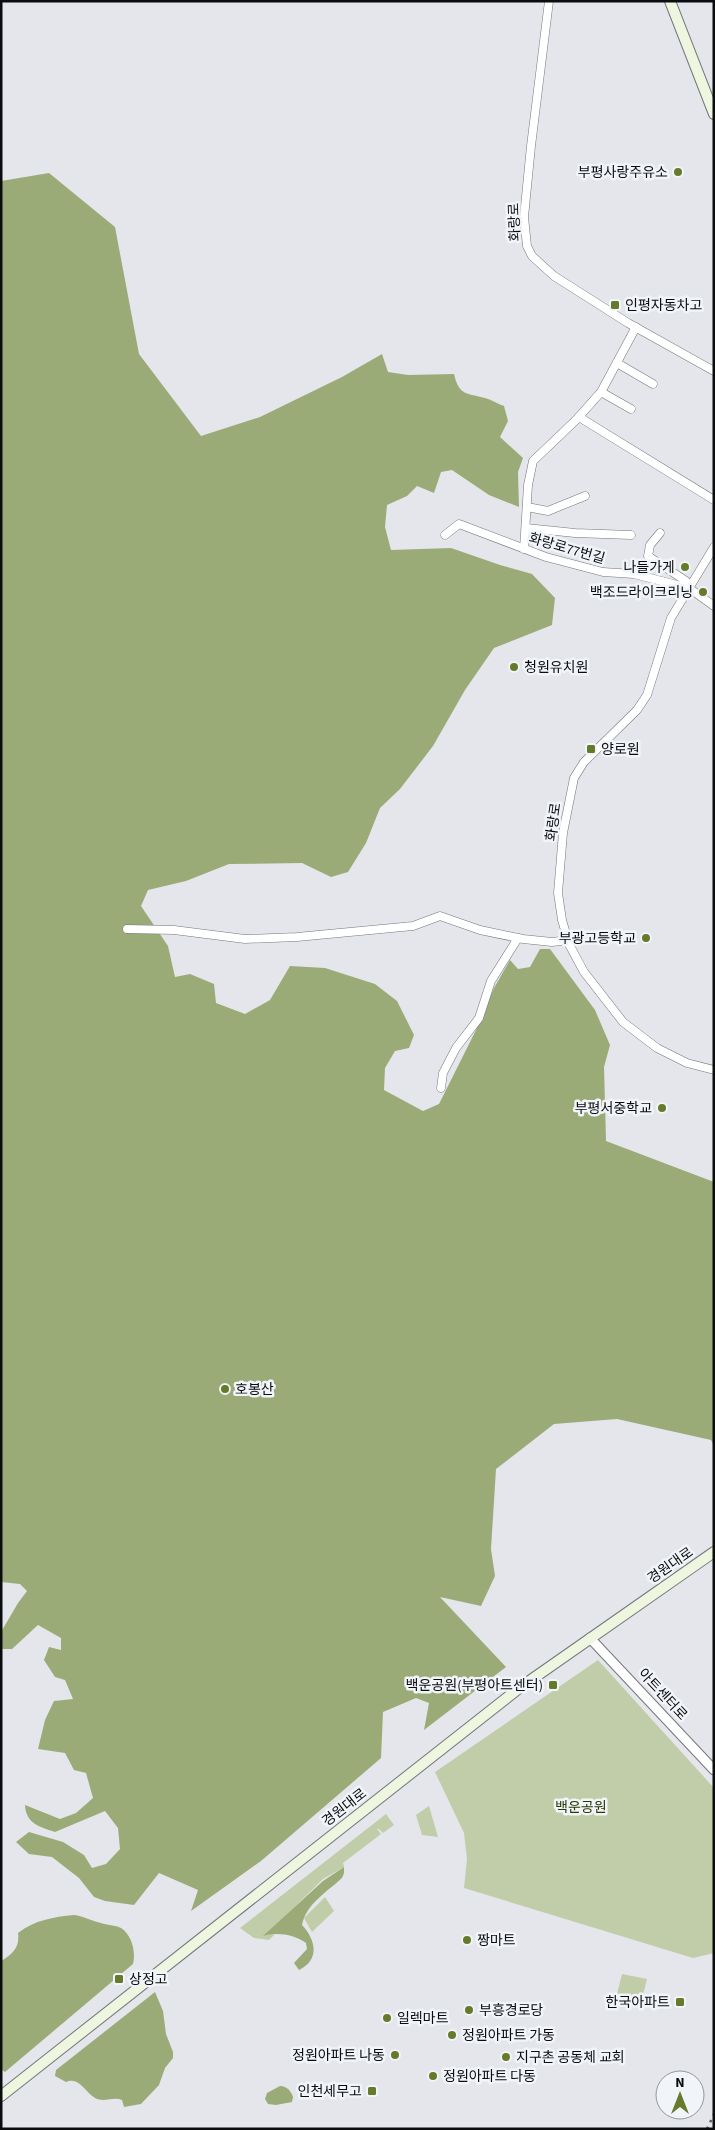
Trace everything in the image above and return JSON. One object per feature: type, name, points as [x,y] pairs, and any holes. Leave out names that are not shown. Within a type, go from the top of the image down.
[{"type":"main road","points":[[670,1],[714,114]]},
{"type":"main road","name":"경원대로","points":[[1,2096],[518,1689],[714,1552]]},
{"type":"street","name":"화랑로","points":[[550,1],[530,146],[524,236],[527,246],[532,256],[554,276],[636,327],[714,371]]},
{"type":"street","points":[[524,549],[528,485],[533,462],[579,417],[601,392],[636,327]]},
{"type":"street","points":[[617,363],[653,384]]},
{"type":"street","points":[[601,392],[631,409]]},
{"type":"street","points":[[579,417],[714,500]]},
{"type":"street","points":[[527,508],[548,511],[585,496]]},
{"type":"street","name":"화랑로77번길","points":[[445,535],[460,524],[546,557],[603,572],[634,574],[689,588]]},
{"type":"street","points":[[526,528],[631,536]]},
{"type":"street","points":[[660,533],[650,545],[648,556],[686,581],[689,588],[714,606]]},
{"type":"street","name":"화랑로","points":[[714,547],[671,618],[647,695],[637,710],[584,762],[574,778],[563,833],[558,893],[562,920],[568,940],[584,972],[623,1022],[657,1048],[687,1063],[714,1070]]},
{"type":"street","points":[[127,929],[174,930],[245,939],[297,937],[413,926],[440,916],[480,930],[518,938],[552,942],[568,940]]},
{"type":"street","points":[[441,1088],[443,1073],[456,1048],[480,1018],[490,981],[518,938]]},
{"type":"street","name":"아트센터로","points":[[590,1638],[714,1770]]},
{"type":"green space","points":[[49,173],[115,227],[139,354],[201,436],[260,417],[342,377],[382,354],[388,372],[408,375],[454,374],[461,390],[504,406],[508,421],[500,437],[523,458],[518,472],[519,507],[489,495],[452,470],[441,472],[434,493],[417,486],[407,496],[387,505],[385,527],[391,550],[451,548],[532,574],[555,598],[552,625],[494,648],[465,690],[433,746],[400,789],[380,808],[366,843],[348,872],[331,877],[302,863],[229,864],[186,881],[148,890],[141,906],[168,946],[175,977],[190,974],[214,984],[216,1003],[245,1014],[270,1000],[290,966],[325,968],[375,984],[397,1001],[414,1035],[409,1048],[395,1051],[385,1068],[384,1090],[423,1111],[439,1104],[476,1030],[494,988],[510,960],[518,969],[530,967],[540,949],[550,949],[595,1010],[610,1045],[604,1067],[606,1141],[714,1182],[714,1446],[711,1440],[617,1419],[554,1424],[496,1469],[491,1549],[495,1576],[481,1606],[440,1597],[506,1667],[424,1730],[429,1703],[416,1698],[383,1712],[381,1758],[261,1861],[191,1911],[198,1890],[159,1873],[134,1905],[105,1901],[94,1897],[79,1878],[52,1857],[29,1854],[16,1842],[29,1832],[63,1842],[84,1855],[92,1868],[106,1864],[120,1849],[118,1828],[105,1811],[55,1832],[35,1824],[28,1817],[25,1805],[60,1819],[76,1813],[93,1798],[86,1773],[74,1770],[65,1753],[38,1749],[45,1720],[54,1701],[73,1699],[65,1680],[55,1677],[44,1660],[49,1647],[61,1650],[61,1638],[38,1625],[12,1649],[1,1649],[1,1632],[27,1591],[20,1584],[1,1582],[1,181]]},
{"type":"green space","name":"백운공원","points":[[598,1660],[714,1788],[714,1953],[693,1958],[464,1888],[467,1859],[464,1833],[435,1772]]},
{"type":"green space","points":[[429,1806],[438,1837],[422,1835],[416,1815]]},
{"type":"green space","points":[[386,1814],[394,1825],[383,1833],[377,1829],[381,1834],[343,1863],[344,1867],[323,1879],[266,1935],[275,1934],[269,1940],[254,1938],[240,1928]]},
{"type":"green space","points":[[344,1867],[342,1878],[312,1905],[304,1918],[302,1925],[313,1943],[314,1949],[310,1961],[299,1970],[294,1963],[307,1949],[306,1943],[285,1935],[263,1936],[323,1881]]},
{"type":"green space","points":[[325,1897],[334,1911],[312,1932],[304,1918]]},
{"type":"green space","points":[[74,1915],[119,1927],[125,1931],[132,1944],[133,1964],[5,2072],[1,2069],[1,1961],[15,1950],[18,1942],[18,1933],[24,1929],[44,1920]]},
{"type":"green space","points":[[622,1974],[647,1979],[641,2003],[616,1998]]},
{"type":"green space","points":[[155,1992],[163,2011],[166,2034],[173,2052],[173,2058],[165,2068],[159,2085],[141,2104],[124,2107],[122,2100],[119,2099],[102,2100],[95,2098],[75,2081],[66,2082],[55,2076],[56,2070]]},
{"type":"green space","points":[[280,2086],[290,2091],[293,2097],[292,2102],[276,2105],[268,2104],[265,2099],[267,2093]]},
{"type":"railway","points":[[707,2129],[714,2114]]},
{"type":"place","name":"부평사랑주유소","points":[[678,172]]},
{"type":"place","name":"인평자동차고","points":[[615,305]]},
{"type":"place","name":"나들가게","points":[[685,567]]},
{"type":"place","name":"백조드라이크리닝","points":[[703,592]]},
{"type":"place","name":"청원유치원","points":[[514,667]]},
{"type":"place","name":"양로원","points":[[591,749]]},
{"type":"place","name":"부광고등학교","points":[[646,938]]},
{"type":"place","name":"부평서중학교","points":[[662,1108]]},
{"type":"place","name":"호봉산","points":[[225,1389]]},
{"type":"place","name":"백운공원(부평아트센터)","points":[[553,1685]]},
{"type":"place","name":"짱마트","points":[[467,1940]]},
{"type":"place","name":"상정고","points":[[119,1979]]},
{"type":"place","name":"한국아파트","points":[[680,2002]]},
{"type":"place","name":"부흥경로당","points":[[469,2010]]},
{"type":"place","name":"일렉마트","points":[[387,2018]]},
{"type":"place","name":"정원아파트 가동","points":[[452,2035]]},
{"type":"place","name":"정원아파트 나동","points":[[395,2055]]},
{"type":"place","name":"지구촌 공동체 교회","points":[[506,2057]]},
{"type":"place","name":"정원아파트 다동","points":[[433,2076]]},
{"type":"place","name":"인천세무고","points":[[372,2091]]}]
